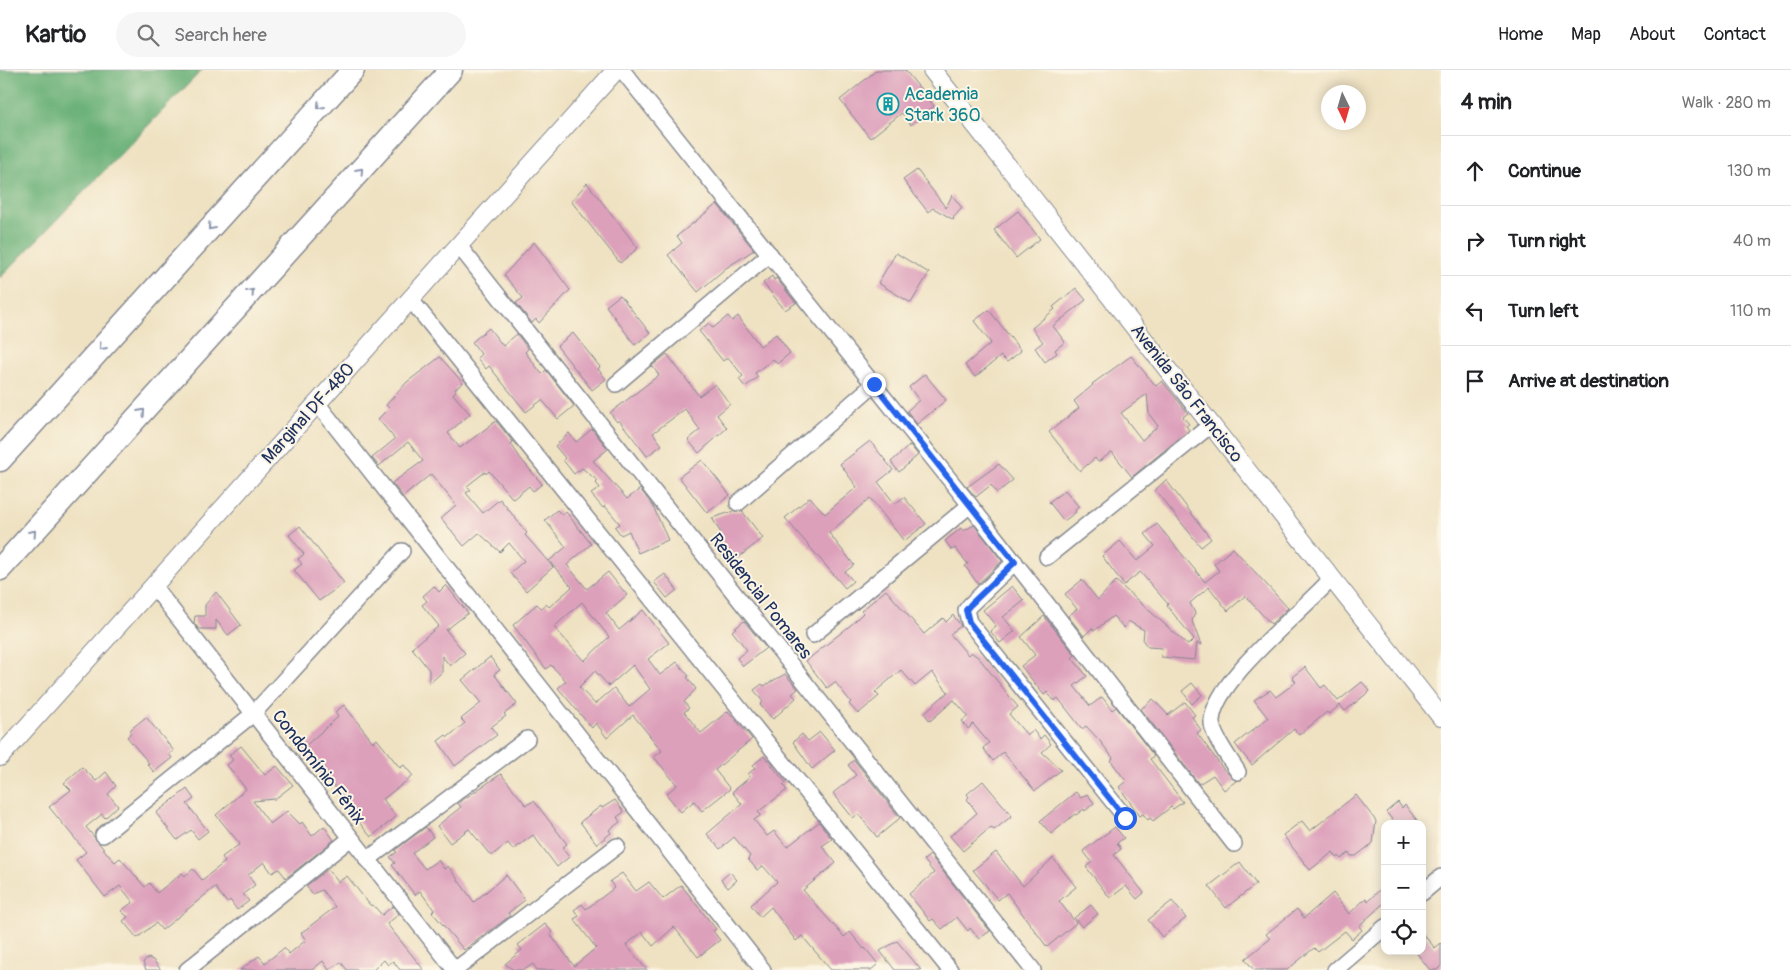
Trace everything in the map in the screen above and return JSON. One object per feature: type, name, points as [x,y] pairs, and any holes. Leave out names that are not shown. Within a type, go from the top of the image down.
[{"type":"main road","points":[[0,460],[353,70]]},
{"type":"main road","points":[[0,569],[451,70]]},
{"type":"street","name":"Marginal DF-480","points":[[0,757],[616,70]]},
{"type":"street","points":[[622,70],[970,504],[1234,844]]},
{"type":"street","name":"Avenida São Francisco","points":[[932,70],[1212,424],[1331,579],[1441,716]]},
{"type":"street","name":"Residencial Pomares","points":[[459,246],[1033,970]]},
{"type":"street","points":[[616,384],[770,254]]},
{"type":"street","points":[[411,300],[950,970]]},
{"type":"street","points":[[738,503],[874,384]]},
{"type":"street","points":[[317,403],[763,970]]},
{"type":"street","points":[[1047,557],[1212,424]]},
{"type":"street","points":[[813,635],[970,504]]},
{"type":"street","points":[[103,835],[253,714],[402,551]]},
{"type":"street","points":[[1015,562],[966,610],[969,622],[1125,818]]},
{"type":"street","points":[[1238,772],[1214,731],[1212,721],[1221,695],[1250,659],[1331,579]]},
{"type":"street","name":"Condomínio Fênix","points":[[154,587],[351,838],[449,968]]},
{"type":"street","points":[[367,860],[527,739]]},
{"type":"street","points":[[187,970],[351,838]]},
{"type":"street","points":[[449,968],[617,846]]},
{"type":"street","points":[[1426,889],[1441,876]]},
{"type":"street","points":[[1335,970],[1381,930]]},
{"type":"green space","points":[[0,70],[202,70],[0,278]]},
{"type":"building","name":"Academia Stark 360","points":[[877,70],[905,70],[934,106],[911,125],[902,113],[870,138],[840,100]]},
{"type":"building","points":[[917,170],[946,208],[952,195],[962,208],[953,218],[954,220],[933,208],[928,212],[903,180]]},
{"type":"building","points":[[587,183],[638,248],[620,263],[571,201]]},
{"type":"building","points":[[717,204],[754,250],[726,268],[698,292],[668,255],[682,243],[677,236]]},
{"type":"building","points":[[1018,211],[1040,239],[1016,258],[994,230]]},
{"type":"building","points":[[534,242],[570,290],[539,323],[536,319],[532,323],[516,303],[523,298],[504,275]]},
{"type":"building","points":[[896,253],[929,273],[911,303],[878,283]]},
{"type":"building","points":[[772,276],[774,280],[776,278],[796,303],[785,310],[763,283]]},
{"type":"building","points":[[1076,288],[1086,300],[1053,326],[1065,342],[1055,350],[1057,353],[1045,362],[1035,348],[1043,342],[1032,328]]},
{"type":"building","points":[[620,295],[650,333],[635,345],[606,306]]},
{"type":"building","points":[[989,310],[1021,351],[1007,362],[1001,356],[975,377],[965,365],[991,343],[974,321]]},
{"type":"building","points":[[728,316],[732,321],[738,316],[760,346],[776,334],[790,353],[777,364],[773,359],[755,373],[758,377],[745,387],[739,379],[743,376],[728,357],[723,361],[699,331],[709,323],[713,328]]},
{"type":"building","points":[[489,328],[503,346],[517,334],[528,349],[525,352],[542,374],[546,370],[574,406],[558,419],[542,400],[526,412],[489,366],[486,369],[477,358],[481,354],[472,342]]},
{"type":"building","points":[[573,333],[600,367],[598,369],[606,379],[592,390],[557,346]]},
{"type":"building","points":[[667,354],[699,396],[715,384],[730,404],[717,415],[727,428],[699,453],[688,440],[700,430],[685,409],[653,433],[662,445],[647,456],[619,420],[617,422],[610,413],[659,375],[652,366]]},
{"type":"building","points":[[1131,356],[1156,386],[1162,381],[1188,413],[1183,417],[1189,424],[1186,426],[1189,430],[1132,477],[1112,452],[1098,462],[1095,458],[1080,471],[1049,432],[1079,408],[1074,401],[1092,384]],"holes":[[[1147,394],[1149,414],[1158,426],[1142,440],[1121,413]]]},
{"type":"building","points":[[440,357],[463,383],[455,389],[456,391],[453,394],[470,414],[448,433],[460,448],[496,421],[513,442],[511,444],[521,459],[542,484],[533,491],[529,486],[513,499],[489,471],[467,486],[471,490],[466,493],[483,513],[500,499],[527,533],[525,535],[553,567],[526,591],[510,573],[524,561],[509,543],[500,552],[479,533],[464,546],[441,518],[456,505],[431,474],[403,497],[392,483],[423,461],[408,442],[379,466],[372,458],[395,439],[378,419],[389,408],[386,405],[407,382]]},
{"type":"building","points":[[925,374],[946,400],[917,424],[907,411],[919,400],[909,387]]},
{"type":"building","points":[[592,429],[608,449],[593,461],[627,499],[640,489],[653,506],[668,540],[638,553],[629,531],[621,535],[615,527],[620,524],[605,506],[603,508],[591,494],[600,488],[596,483],[598,481],[582,468],[574,474],[563,460],[565,458],[555,446],[569,433],[576,442]]},
{"type":"building","points":[[870,441],[893,470],[878,482],[895,504],[904,497],[926,524],[904,541],[870,498],[829,533],[854,565],[845,572],[853,581],[845,588],[785,518],[810,497],[825,514],[857,487],[840,464]]},
{"type":"building","points":[[910,445],[918,455],[899,472],[891,462]]},
{"type":"building","points":[[702,460],[730,495],[707,513],[679,477]]},
{"type":"building","points":[[999,464],[1013,480],[997,493],[991,485],[976,497],[967,487]]},
{"type":"building","points":[[1166,480],[1211,539],[1201,547],[1155,490]]},
{"type":"building","points":[[1065,490],[1079,507],[1075,510],[1076,512],[1064,521],[1049,502]]},
{"type":"building","points":[[557,510],[562,515],[566,512],[591,544],[567,565],[587,589],[608,572],[627,595],[606,613],[619,630],[643,610],[669,643],[648,659],[660,675],[677,662],[689,676],[687,677],[696,689],[684,702],[689,708],[684,712],[701,733],[728,711],[752,739],[715,770],[730,789],[702,811],[694,801],[681,812],[666,794],[677,785],[654,757],[662,751],[633,715],[607,738],[596,723],[592,728],[558,688],[566,681],[551,665],[546,669],[513,625],[537,604],[541,608],[546,604],[549,607],[572,587],[549,561],[566,547],[545,520]],"holes":[[[582,602],[609,637],[584,661],[554,627]],[[633,665],[650,689],[629,707],[614,688],[595,704],[579,687],[595,671],[609,686]]]},
{"type":"building","points":[[734,511],[742,511],[763,538],[729,565],[711,541],[721,533],[712,518]]},
{"type":"building","points":[[1157,524],[1205,582],[1219,571],[1214,564],[1233,548],[1288,608],[1271,624],[1245,596],[1228,611],[1209,587],[1190,603],[1195,613],[1192,621],[1201,645],[1197,643],[1195,660],[1161,657],[1162,648],[1148,647],[1143,641],[1144,630],[1128,621],[1124,628],[1113,616],[1094,631],[1092,628],[1084,636],[1068,616],[1077,609],[1065,594],[1082,580],[1098,600],[1116,581],[1188,645],[1194,639],[1167,606],[1168,604],[1140,572],[1124,585],[1102,556],[1120,541],[1137,561],[1155,546],[1145,534]]},
{"type":"building","points":[[974,525],[1002,561],[978,584],[965,566],[968,564],[955,548],[952,550],[945,541],[961,528],[963,531]]},
{"type":"building","points":[[300,526],[344,583],[319,601],[294,570],[302,564],[298,559],[304,554],[289,535]]},
{"type":"building","points":[[665,574],[677,590],[667,598],[654,582]]},
{"type":"building","points":[[446,585],[468,613],[446,630],[465,653],[450,666],[442,656],[442,672],[429,684],[429,670],[412,648],[439,626],[422,605],[427,601],[423,596],[434,586],[439,592]]},
{"type":"building","points":[[1012,586],[1024,601],[1003,617],[1015,631],[1000,643],[990,631],[996,626],[983,610]]},
{"type":"building","points":[[886,590],[924,634],[943,618],[946,622],[953,615],[961,626],[950,634],[968,655],[971,652],[979,658],[1018,707],[1009,714],[1027,735],[1033,730],[1040,739],[1044,735],[1051,744],[1042,752],[1061,770],[1035,791],[1003,752],[993,761],[983,748],[989,743],[973,724],[968,729],[962,721],[968,716],[954,700],[930,721],[924,713],[948,692],[932,672],[915,686],[901,670],[875,692],[879,696],[858,714],[835,682],[827,688],[806,661],[852,624],[863,613],[861,611]]},
{"type":"building","points":[[216,592],[241,625],[228,635],[216,620],[216,629],[199,629],[194,623],[195,616],[205,616],[205,605]]},
{"type":"building","points":[[1044,616],[1075,655],[1072,658],[1087,676],[1074,686],[1090,706],[1102,697],[1112,710],[1116,707],[1154,756],[1150,759],[1183,802],[1173,809],[1171,807],[1153,821],[1150,818],[1148,820],[1143,814],[1140,816],[1119,787],[1126,781],[1111,761],[1113,758],[1100,741],[1086,726],[1082,729],[1058,698],[1054,701],[1047,692],[1044,695],[1021,666],[1035,655],[1021,637]]},
{"type":"building","points":[[744,621],[766,648],[743,666],[737,658],[747,650],[732,631]]},
{"type":"building","points":[[490,657],[500,670],[494,674],[517,704],[504,714],[506,716],[491,727],[497,735],[455,766],[438,741],[446,735],[448,737],[465,723],[461,719],[481,703],[462,680]]},
{"type":"building","points":[[1305,667],[1321,688],[1325,685],[1338,701],[1362,682],[1370,691],[1345,711],[1340,705],[1329,714],[1327,712],[1299,735],[1294,729],[1252,765],[1235,744],[1268,718],[1254,700],[1270,690],[1276,697],[1296,682],[1292,677]]},
{"type":"building","points":[[785,674],[798,689],[792,694],[796,698],[773,719],[760,705],[763,702],[754,690],[762,684],[764,686]]},
{"type":"building","points":[[1192,683],[1202,695],[1192,704],[1182,691]]},
{"type":"building","points":[[1153,699],[1168,715],[1185,702],[1195,715],[1192,717],[1201,730],[1197,733],[1224,770],[1236,781],[1224,790],[1213,775],[1199,784],[1141,709]]},
{"type":"building","points":[[344,705],[373,742],[377,739],[400,768],[404,765],[413,776],[383,799],[396,817],[371,837],[349,810],[351,808],[325,774],[323,776],[313,763],[315,762],[303,748],[338,717],[335,712]]},
{"type":"building","points":[[146,717],[174,751],[169,754],[172,758],[154,772],[147,764],[149,763],[127,737],[131,729]]},
{"type":"building","points":[[820,732],[835,750],[812,769],[793,742],[802,734],[808,741]]},
{"type":"building","points":[[241,746],[265,775],[277,766],[293,785],[275,799],[253,801],[270,824],[287,811],[300,824],[302,822],[312,836],[324,826],[334,840],[286,878],[279,869],[272,873],[264,862],[248,875],[255,885],[243,894],[249,901],[237,910],[230,900],[227,903],[215,887],[162,930],[156,923],[137,938],[123,921],[128,917],[121,911],[133,902],[120,886],[105,897],[76,860],[86,852],[49,807],[71,790],[64,783],[82,767],[96,781],[106,772],[116,786],[108,794],[118,806],[105,818],[102,814],[86,827],[110,857],[115,862],[120,858],[145,887],[149,883],[157,893],[182,873],[185,876],[193,869],[202,880],[225,862],[222,857],[240,844],[216,815],[246,789],[227,765],[233,760],[229,755]]},
{"type":"building","points":[[764,756],[786,783],[783,785],[787,790],[758,812],[761,815],[754,820],[767,836],[774,831],[787,847],[819,822],[832,839],[822,846],[836,863],[803,890],[844,937],[850,932],[865,948],[878,964],[871,970],[831,970],[802,936],[796,941],[771,907],[760,917],[751,905],[777,882],[763,866],[757,870],[748,859],[750,856],[734,837],[720,849],[707,834],[742,804],[732,792],[750,777],[748,774],[755,768],[753,765]]},
{"type":"building","points":[[854,760],[900,818],[877,837],[858,814],[853,818],[833,793],[856,775],[848,765]]},
{"type":"building","points":[[501,774],[526,805],[534,801],[567,844],[562,848],[569,857],[557,867],[533,835],[513,850],[508,843],[491,856],[469,829],[450,843],[437,826],[461,807],[458,803]]},
{"type":"building","points":[[983,781],[1012,816],[994,830],[991,827],[963,851],[950,836],[977,813],[967,799],[969,797],[967,794]]},
{"type":"building","points":[[187,789],[194,799],[187,804],[208,831],[198,839],[191,830],[177,840],[156,813]]},
{"type":"building","points":[[1076,792],[1081,798],[1087,794],[1094,803],[1085,811],[1084,809],[1075,814],[1051,834],[1040,821]]},
{"type":"building","points":[[1356,795],[1376,821],[1373,843],[1356,856],[1351,856],[1349,853],[1341,859],[1339,856],[1337,858],[1333,852],[1310,870],[1283,835],[1302,821],[1310,831]]},
{"type":"building","points":[[615,800],[624,812],[617,817],[620,822],[609,830],[611,833],[597,844],[580,822],[601,806],[602,808]]},
{"type":"building","points":[[1398,802],[1402,808],[1405,805],[1417,820],[1393,820],[1386,812]]},
{"type":"building","points":[[426,827],[433,837],[412,853],[425,869],[438,860],[444,869],[448,866],[474,902],[506,875],[525,900],[508,913],[510,916],[464,950],[432,912],[434,910],[420,891],[415,895],[392,865],[395,863],[390,857],[397,852],[395,850]]},
{"type":"building","points":[[1115,827],[1124,838],[1117,843],[1121,849],[1114,855],[1144,893],[1137,899],[1126,886],[1110,898],[1086,867],[1092,862],[1083,851]]},
{"type":"building","points":[[996,852],[1023,886],[1053,858],[1076,887],[1059,901],[1076,923],[1047,947],[1007,893],[998,900],[973,870]]},
{"type":"building","points":[[930,855],[990,931],[979,939],[970,928],[968,931],[957,917],[942,929],[933,919],[930,921],[909,894],[934,873],[924,860]]},
{"type":"building","points":[[1240,862],[1256,884],[1226,908],[1209,886]]},
{"type":"building","points":[[328,869],[338,882],[347,876],[370,905],[374,906],[382,915],[393,906],[399,914],[387,924],[424,970],[400,970],[393,961],[388,965],[384,960],[373,970],[347,970],[341,962],[329,970],[323,961],[312,970],[240,970],[259,956],[265,963],[284,948],[289,954],[306,940],[301,933],[335,907],[322,890],[312,894],[306,886]]},
{"type":"building","points":[[730,872],[737,880],[728,888],[721,880]]},
{"type":"building","points":[[622,873],[636,891],[649,882],[663,899],[681,885],[716,929],[713,931],[720,940],[698,957],[674,927],[653,946],[642,932],[626,945],[647,970],[537,970],[533,964],[524,970],[514,970],[505,964],[522,950],[518,945],[545,924],[552,932],[550,934],[574,966],[596,948],[574,919],[579,916],[574,910],[582,904],[586,909],[614,888],[610,881]]},
{"type":"building","points":[[1381,889],[1381,906],[1359,926],[1362,930],[1352,939],[1345,931],[1318,952],[1314,948],[1287,970],[1254,970],[1245,959],[1270,939],[1266,934],[1297,909],[1304,918],[1333,893],[1349,914],[1366,898],[1368,901]]},
{"type":"building","points":[[1172,901],[1186,918],[1162,937],[1148,920]]},
{"type":"building","points":[[1091,905],[1098,914],[1082,927],[1074,918]]},
{"type":"building","points":[[1426,938],[1435,948],[1441,943],[1441,966],[1437,970],[1430,970],[1418,955],[1426,955]]},
{"type":"building","points":[[897,941],[921,970],[895,970],[880,951]]},
{"type":"building","points":[[148,958],[153,960],[161,970],[146,970],[143,962]]},
{"type":"place","name":"Academia Stark 360","points":[[888,104]]},
{"type":"route","points":[[874,384],[1015,562],[966,610],[969,622],[1125,818]]}]
